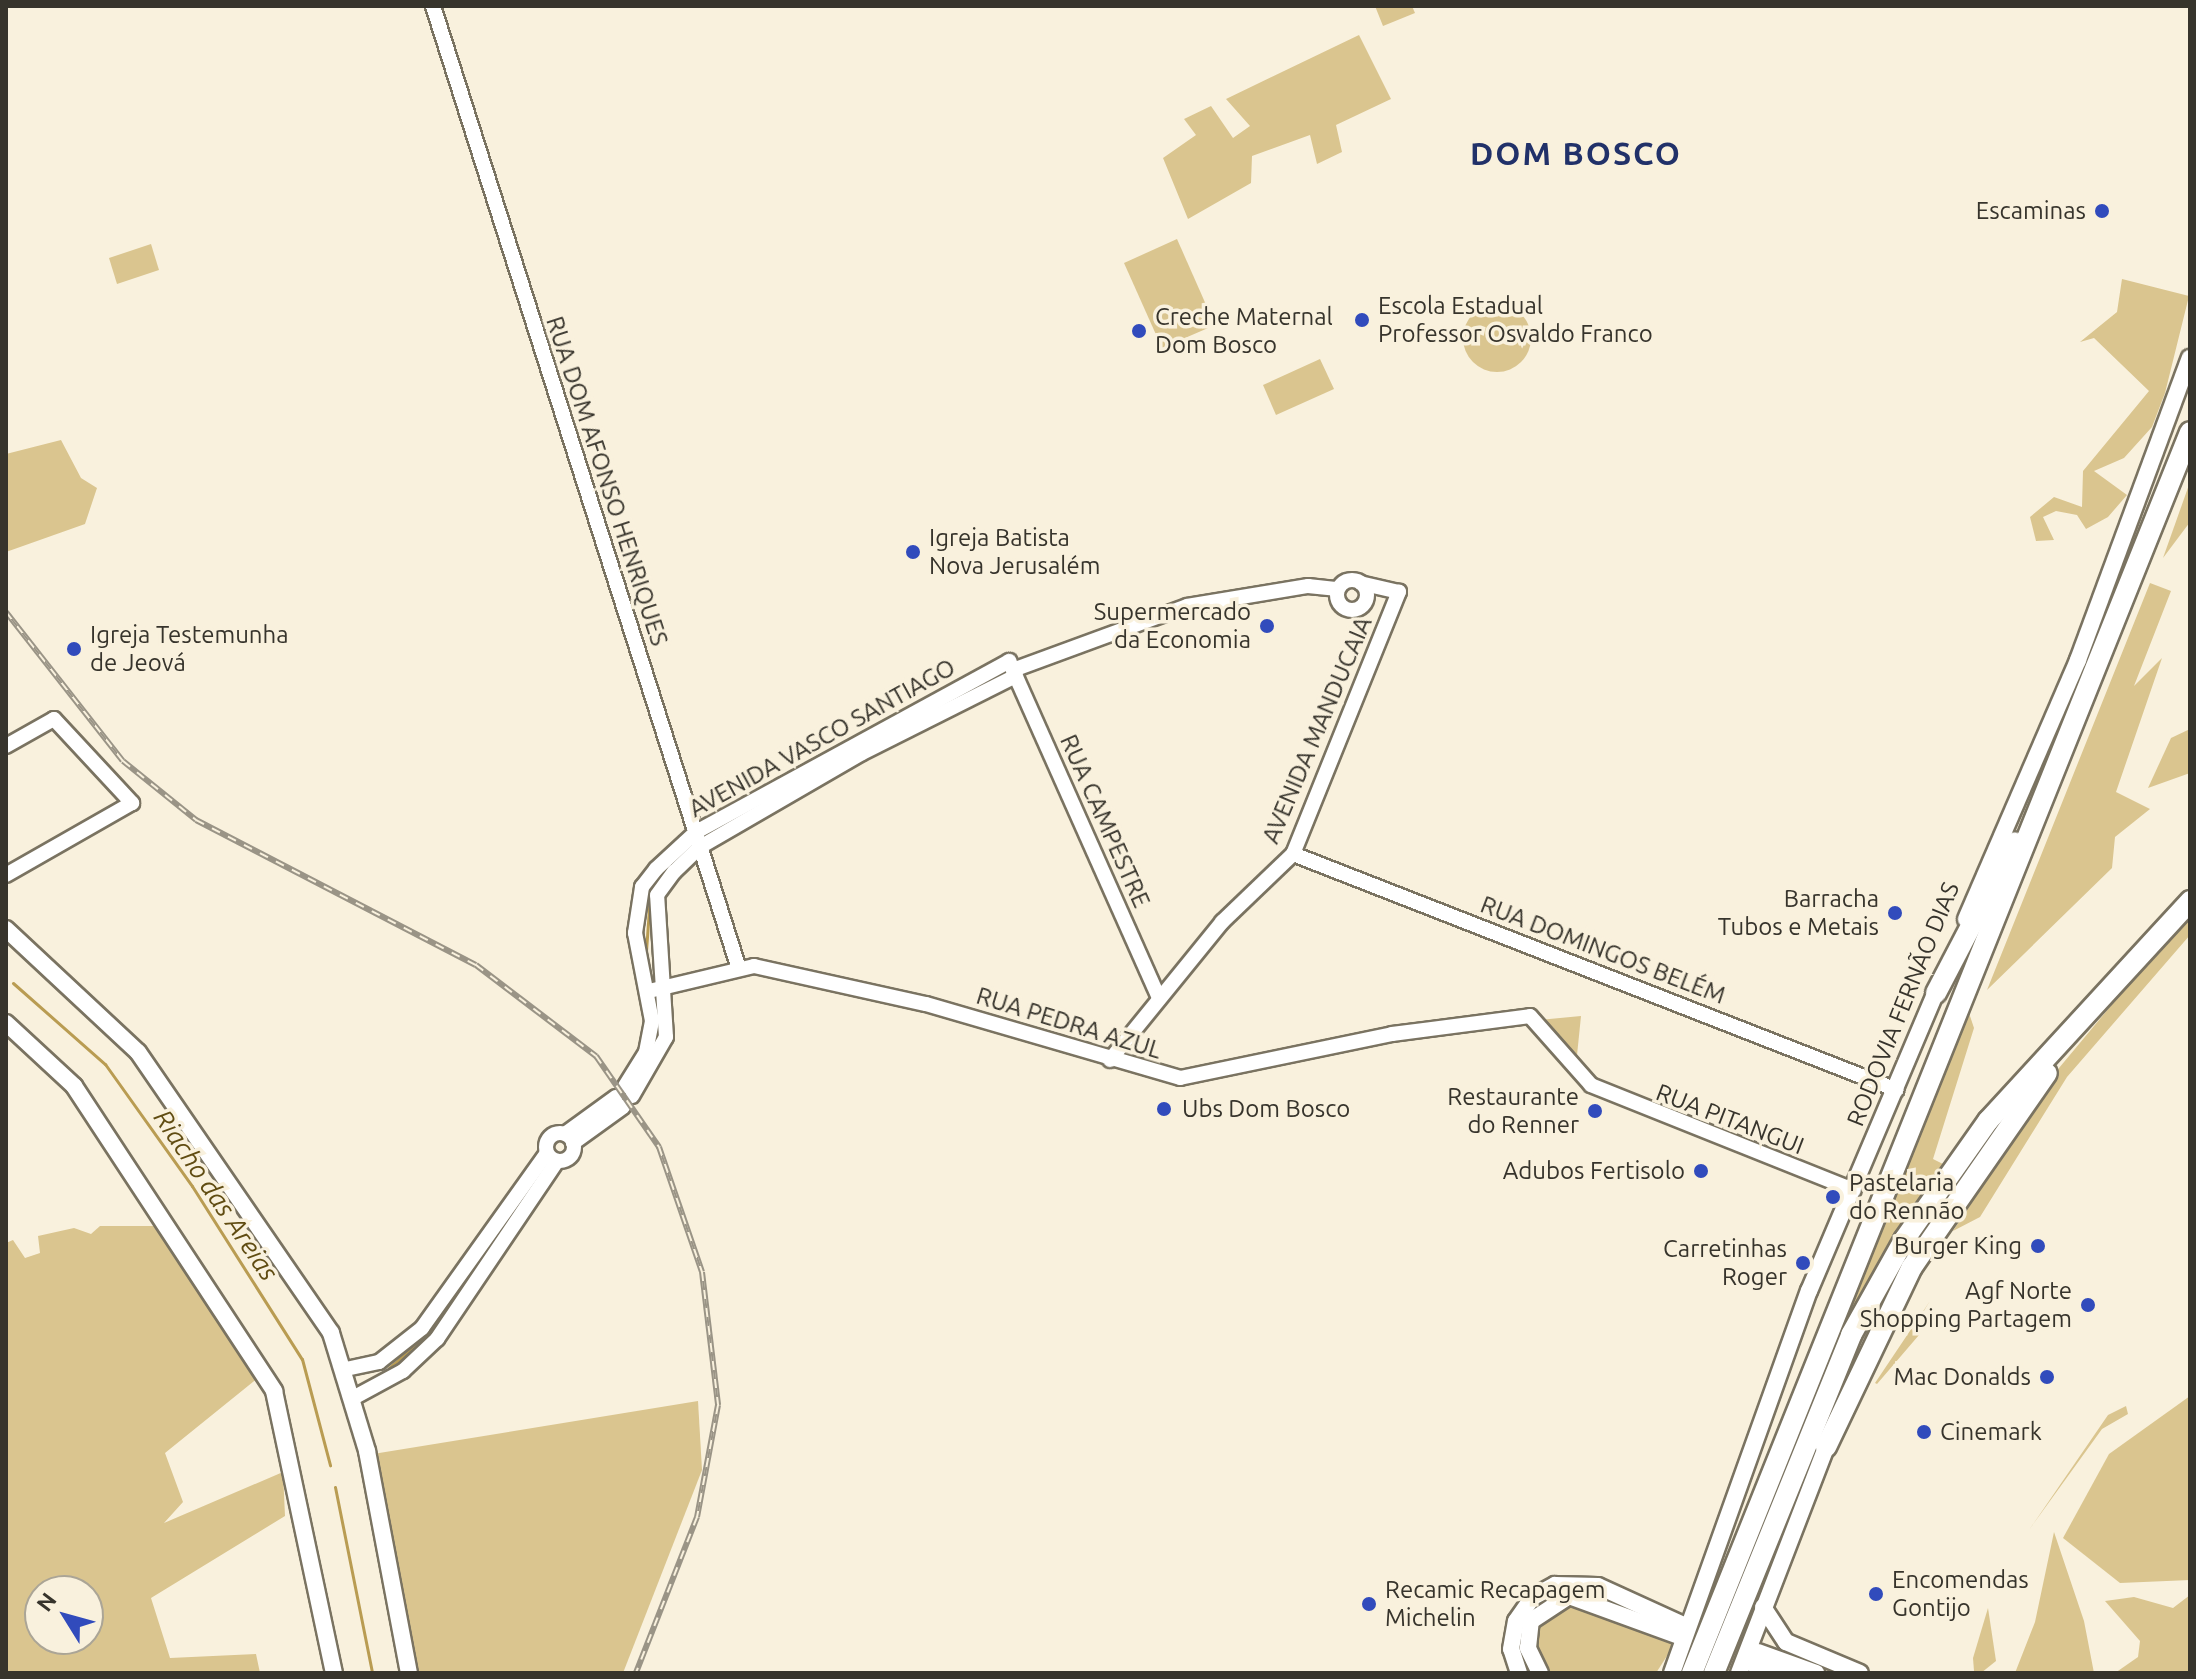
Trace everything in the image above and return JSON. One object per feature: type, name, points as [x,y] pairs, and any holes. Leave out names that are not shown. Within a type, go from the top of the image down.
[{"type":"highway","points":[[1692,1673],[2190,432]]},
{"type":"highway","points":[[1936,993],[2067,743]]},
{"type":"highway","points":[[1714,1673],[1878,1286],[1988,1121],[2073,1034],[2190,901]]},
{"type":"highway","points":[[1826,1447],[1940,1234],[2073,1034]]},
{"type":"main road","name":"RODOVIA FERNÃO DIAS","points":[[1672,1673],[1809,1291],[2083,647],[2190,358]]},
{"type":"main road","points":[[6,929],[138,1052],[331,1333],[346,1369],[353,1398],[409,1673]]},
{"type":"main road","points":[[6,1023],[74,1086],[274,1391],[334,1673]]},
{"type":"main road","points":[[1750,1663],[1763,1607],[1826,1447]]},
{"type":"main road","points":[[1519,1673],[1511,1649],[1516,1621],[1533,1597],[1555,1585],[1598,1586],[1678,1629],[1569,1596],[1531,1621],[1528,1648],[1540,1673]]},
{"type":"main road","points":[[1763,1607],[1786,1642],[1860,1673]]},
{"type":"main road","points":[[1750,1663],[1781,1673]]},
{"type":"main road","points":[[1750,1663],[1816,1673]]},
{"type":"street","name":"RUA DOM AFONSO HENRIQUES","points":[[433,6],[739,969]]},
{"type":"street","points":[[1361,583],[1365,600]]},
{"type":"street","points":[[1361,583],[1395,591],[1346,609],[1338,589],[1361,583]]},
{"type":"street","name":"AVENIDA VASCO SANTIAGO","points":[[624,1096],[646,1052],[649,991],[635,933],[642,887],[698,839],[1013,669],[1187,606],[1308,586],[1338,589]]},
{"type":"street","name":"AVENIDA MANDUCAIA","points":[[1110,1060],[1240,903],[1293,854],[1395,591]]},
{"type":"street","name":"RUA CAMPESTRE","points":[[1013,669],[1159,998]]},
{"type":"street","points":[[6,746],[54,719],[132,803],[6,875]]},
{"type":"street","name":"AVENIDA VASCO SANTIAGO","points":[[353,1398],[403,1371],[437,1339],[552,1157],[548,1139],[569,1138],[624,1096],[666,1037],[667,986],[655,934],[657,895],[698,839]]},
{"type":"street","name":"RUA DOMINGOS BELÉM","points":[[1293,854],[1897,1090]]},
{"type":"street","name":"RUA PEDRA AZUL","points":[[649,991],[754,966],[926,1004],[1180,1078],[1392,1034],[1530,1016],[1591,1085]]},
{"type":"street","name":"RUA PITANGUI","points":[[1591,1085],[1854,1190]]},
{"type":"street","name":"AVENIDA VASCO SANTIAGO","points":[[346,1369],[379,1362],[422,1328],[552,1157],[570,1156],[569,1138]]},
{"type":"shaded area","points":[[1375,6],[1412,6],[1415,13],[1383,26]]},
{"type":"shaded area","points":[[1359,35],[1391,99],[1336,125],[1342,152],[1317,164],[1310,135],[1252,156],[1251,183],[1188,219],[1163,158],[1196,135],[1184,119],[1211,106],[1233,138],[1250,126],[1226,99]]},
{"type":"shaded area","points":[[1177,239],[1215,325],[1162,348],[1124,263]]},
{"type":"shaded area","points":[[151,244],[159,270],[117,284],[109,258]]},
{"type":"shaded area","points":[[2122,279],[2189,296],[2165,393],[2152,427],[2124,458],[2094,471],[2127,495],[2108,517],[2086,529],[2077,515],[2056,511],[2043,517],[2054,540],[2036,541],[2030,517],[2054,497],[2082,507],[2083,471],[2149,391],[2094,338],[2080,342],[2117,312]]},
{"type":"shaded area","points":[[1497,304],[1521,314],[1531,338],[1521,362],[1497,372],[1473,362],[1463,338],[1473,314]]},
{"type":"shaded area","points":[[1320,359],[1334,389],[1276,415],[1263,385]]},
{"type":"shaded area","points":[[61,440],[81,478],[97,488],[85,524],[6,552],[6,454]]},
{"type":"shaded area","points":[[2190,482],[2190,522],[2163,558]]},
{"type":"shaded area","points":[[2150,583],[2171,591],[2134,686],[2162,658],[2116,792],[2150,809],[2115,837],[2112,868],[1987,990]]},
{"type":"shaded area","points":[[2190,729],[2190,773],[2148,788],[2171,738]]},
{"type":"shaded area","points":[[2190,911],[2190,935],[2067,1077],[1980,1217],[1953,1231],[2054,1074]]},
{"type":"shaded area","points":[[1969,1013],[1974,1028],[1933,1159],[1943,1164],[1832,1346]]},
{"type":"shaded area","points":[[1581,1016],[1576,1065],[1539,1020]]},
{"type":"shaded area","points":[[100,1226],[159,1226],[258,1378],[165,1453],[183,1502],[164,1523],[283,1472],[285,1516],[151,1598],[170,1658],[256,1654],[260,1673],[6,1673],[6,1243],[13,1240],[25,1258],[40,1253],[38,1236],[74,1228],[91,1234]]},
{"type":"shaded area","points":[[1930,1301],[1912,1330],[1919,1335],[1875,1383]]},
{"type":"shaded area","points":[[2190,1396],[2190,1580],[2120,1583],[2063,1538],[2109,1454]]},
{"type":"shaded area","points":[[698,1401],[702,1470],[623,1673],[416,1673],[373,1454]]},
{"type":"shaded area","points":[[2126,1406],[2128,1414],[2102,1429],[2029,1530],[2108,1415]]},
{"type":"shaded area","points":[[2054,1532],[2084,1621],[2094,1673],[2015,1673],[2035,1622]]},
{"type":"shaded area","points":[[2190,1595],[2190,1673],[2115,1673],[2138,1657],[2140,1641],[2105,1601],[2134,1597],[2173,1608]]},
{"type":"shaded area","points":[[1566,1606],[1582,1608],[1676,1642],[1656,1673],[1552,1673],[1540,1664],[1535,1634],[1541,1620]]},
{"type":"shaded area","points":[[1988,1608],[1996,1661],[1981,1673],[1974,1671],[1973,1658]]},
{"type":"waterway","points":[[654,889],[670,866]]},
{"type":"waterway","points":[[646,951],[650,895]]},
{"type":"waterway","name":"Riacho das Areias","points":[[13,983],[105,1064],[192,1186],[302,1359],[330,1465]]},
{"type":"waterway","points":[[450,1308],[470,1273]]},
{"type":"waterway","points":[[389,1368],[439,1325]]},
{"type":"waterway","name":"Riacho das Areias","points":[[335,1487],[372,1673]]},
{"type":"railway","points":[[6,612],[123,761],[196,820],[476,965],[596,1056],[659,1147],[702,1272],[718,1405],[697,1517],[636,1673]]},
{"type":"place","name":"Escaminas","points":[[2102,211]]},
{"type":"place","name":"Escola Estadual Professor Osvaldo Franco","points":[[1362,320]]},
{"type":"place","name":"Creche Maternal Dom Bosco","points":[[1139,331]]},
{"type":"place","name":"Igreja Batista Nova Jerusalém","points":[[913,552]]},
{"type":"place","name":"Supermercado da Economia","points":[[1267,626]]},
{"type":"place","name":"Igreja Testemunha de Jeová","points":[[74,649]]},
{"type":"place","name":"Barracha Tubos e Metais","points":[[1895,913]]},
{"type":"place","name":"Ubs Dom Bosco","points":[[1164,1109]]},
{"type":"place","name":"Restaurante do Renner","points":[[1595,1111]]},
{"type":"place","name":"Adubos Fertisolo","points":[[1701,1171]]},
{"type":"place","name":"Pastelaria do Rennão","points":[[1833,1197]]},
{"type":"place","name":"Burger King","points":[[2038,1246]]},
{"type":"place","name":"Carretinhas Roger","points":[[1803,1263]]},
{"type":"place","name":"Agf Norte Shopping Partagem","points":[[2088,1305]]},
{"type":"place","name":"Mac Donalds","points":[[2047,1377]]},
{"type":"place","name":"Cinemark","points":[[1924,1432]]},
{"type":"place","name":"Encomendas Gontijo","points":[[1876,1594]]},
{"type":"place","name":"Recamic Recapagem Michelin","points":[[1369,1604]]},
{"type":"district","name":"DOM BOSCO","points":[[1576,153]]}]
